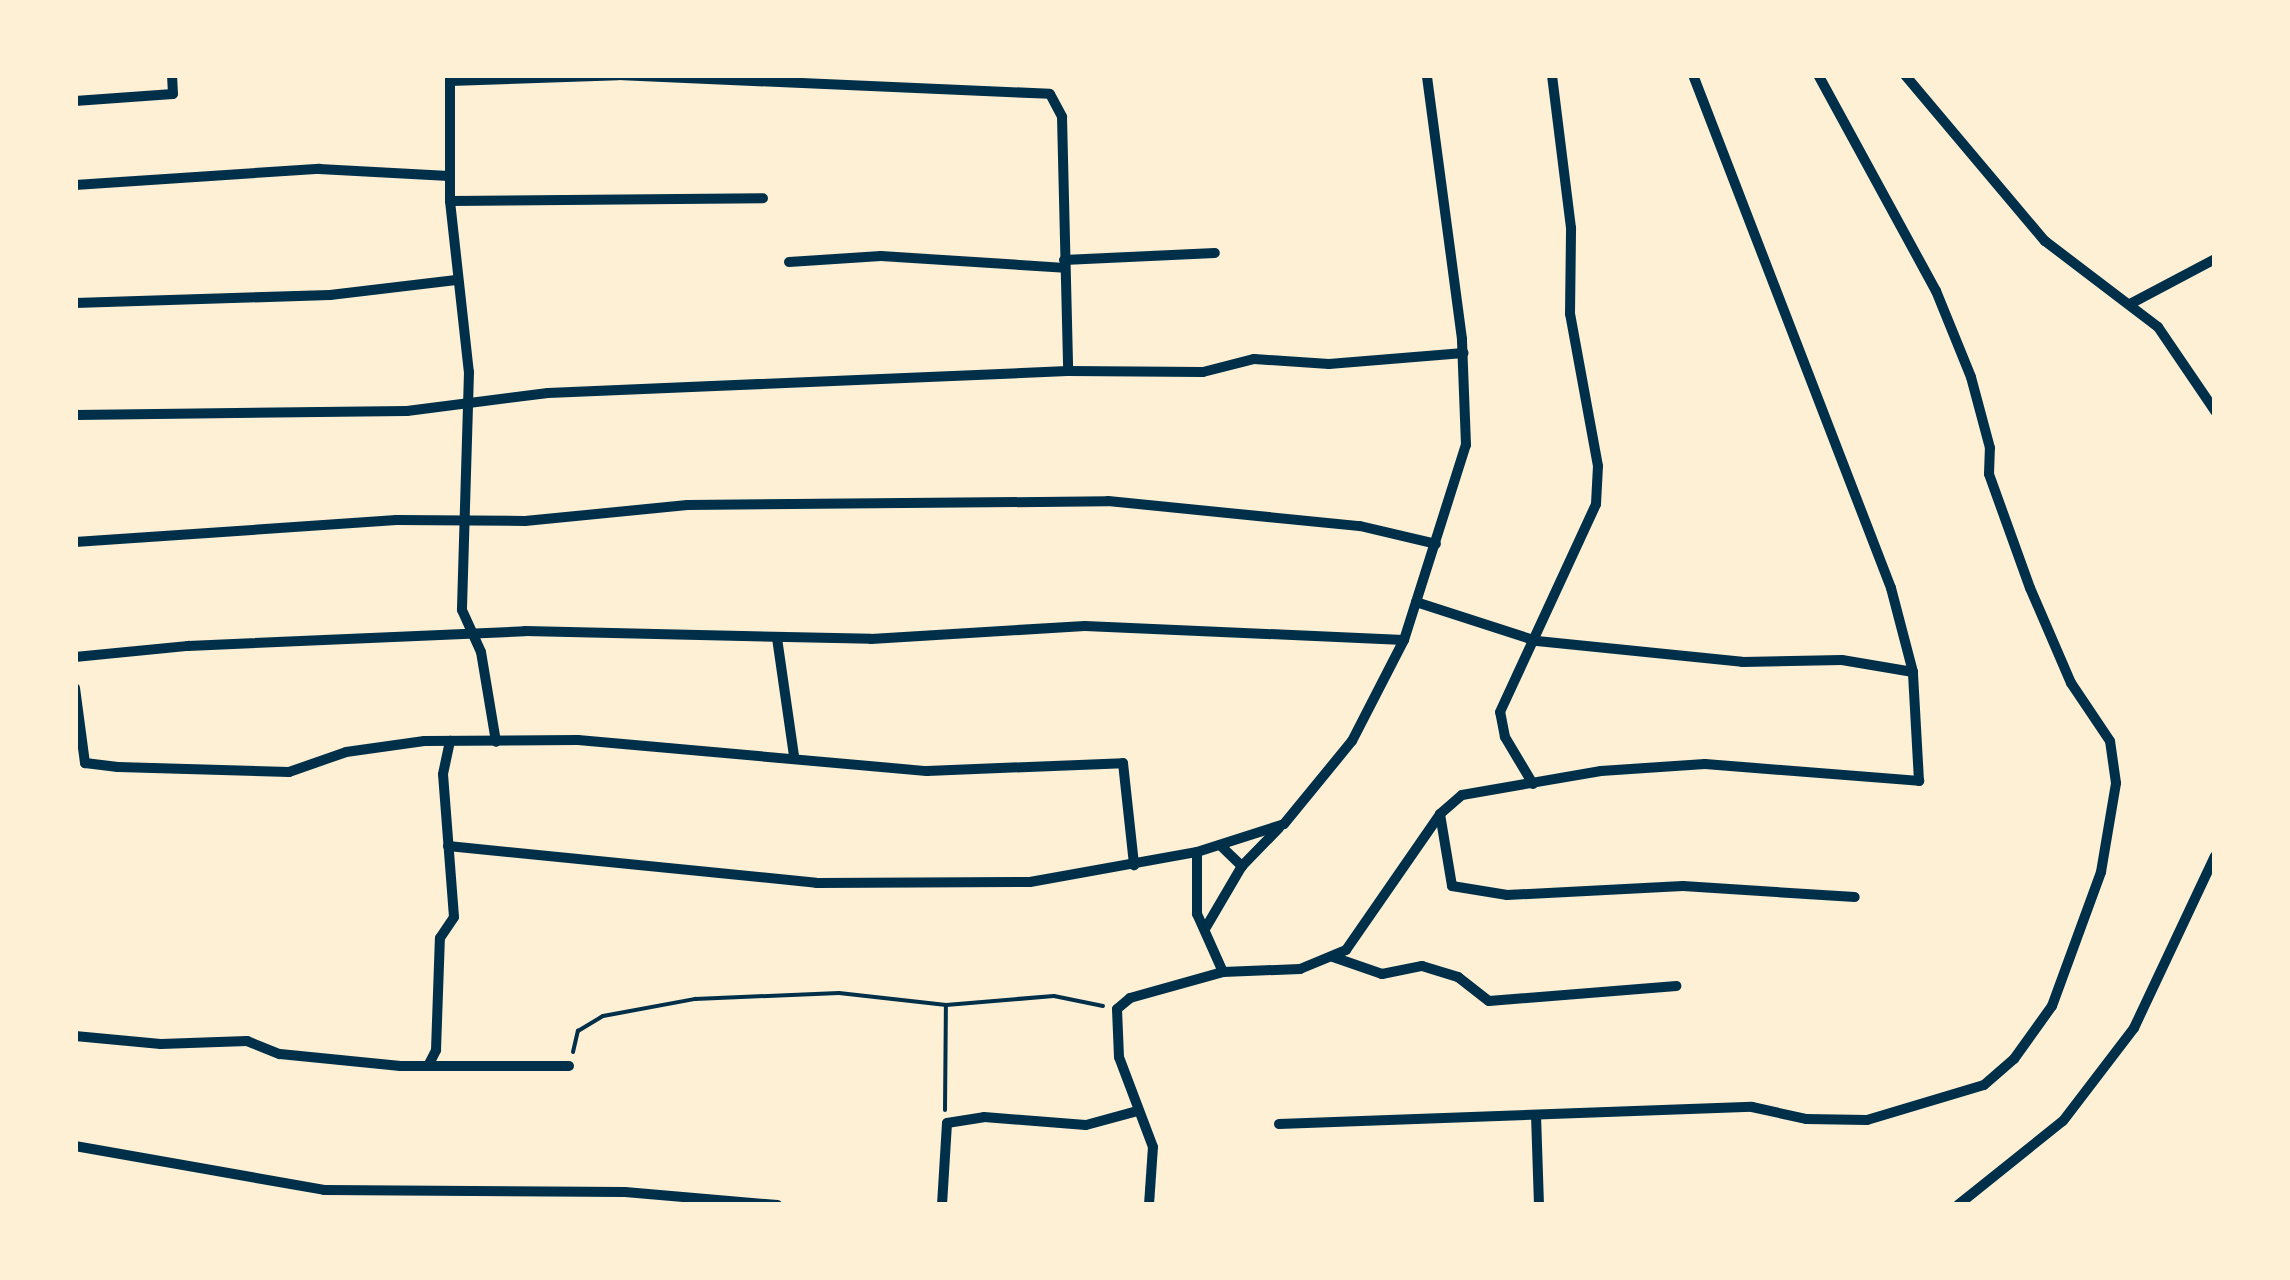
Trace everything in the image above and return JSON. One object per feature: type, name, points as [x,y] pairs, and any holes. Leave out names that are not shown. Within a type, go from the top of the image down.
[{"type":"street","points":[[75,101],[173,94],[172,75]]},
{"type":"street","points":[[496,742],[481,652],[462,610],[467,401],[450,201],[450,78],[618,75],[1050,94],[1062,118],[1068,371]]},
{"type":"street","points":[[1206,929],[1242,866],[1284,824],[1352,741],[1404,640],[1466,445],[1464,353],[1427,75]]},
{"type":"street","points":[[1533,784],[1505,737],[1500,712],[1596,504],[1598,466],[1570,314],[1570,228],[1552,75]]},
{"type":"street","points":[[1149,1205],[1153,1148],[1134,1112],[1119,1057],[1117,1009],[1130,998],[1223,972],[1300,969],[1333,957],[1372,920],[1440,814],[1462,794],[1705,764],[1918,781],[1913,672],[1891,588],[1693,75]]},
{"type":"street","points":[[1279,1124],[1752,1107],[1834,1122],[1956,1098],[1984,1086],[2036,1032],[2101,872],[2116,783],[2110,741],[2071,682],[2030,588],[1988,474],[1990,448],[1972,377],[1936,291],[1818,75]]},
{"type":"street","points":[[1905,75],[2044,242],[2130,304],[2178,352],[2215,411]]},
{"type":"street","points":[[75,185],[319,169],[449,176]]},
{"type":"street","points":[[450,201],[763,198]]},
{"type":"street","points":[[789,262],[881,256],[1065,264],[1215,253]]},
{"type":"street","points":[[2130,304],[2215,259]]},
{"type":"street","points":[[75,302],[330,295],[456,280]]},
{"type":"street","points":[[75,415],[356,413],[467,401],[1068,371],[1203,372],[1254,359],[1329,364],[1464,353]]},
{"type":"street","points":[[75,542],[464,519],[525,521],[688,505],[1108,501],[1360,526],[1436,544]]},
{"type":"street","points":[[1416,602],[1536,641],[1742,662],[1842,660],[1913,672]]},
{"type":"street","points":[[75,658],[188,646],[667,630],[778,638],[1086,626],[1404,640]]},
{"type":"street","points":[[778,638],[794,756]]},
{"type":"street","points":[[75,688],[85,762],[288,772],[346,752],[450,741],[578,740],[794,756],[927,771],[1123,764],[1134,865]]},
{"type":"street","points":[[428,1066],[436,1050],[440,938],[454,917],[443,774],[450,741]]},
{"type":"street","points":[[1440,814],[1452,886],[1508,896],[1683,886],[1855,897]]},
{"type":"street","points":[[448,846],[816,884],[1030,882],[1222,847],[1284,824]]},
{"type":"street","points":[[1222,847],[1242,866]]},
{"type":"street","points":[[1197,852],[1197,914],[1223,972]]},
{"type":"street","points":[[1958,1205],[2063,1121],[2134,1028],[2215,856]]},
{"type":"street","points":[[1333,957],[1382,974],[1422,966],[1440,972],[1489,1001],[1676,986]]},
{"type":"street","points":[[75,1036],[161,1044],[247,1041],[280,1054],[428,1066],[569,1066]]},
{"type":"street","points":[[942,1205],[942,1133],[947,1123],[984,1118],[1086,1125],[1134,1112]]},
{"type":"street","points":[[1536,1115],[1539,1205]]},
{"type":"street","points":[[75,1146],[324,1190],[625,1192],[660,1202],[777,1205]]},
{"type":"path","points":[[569,1066],[578,1030],[652,1004],[825,993],[946,1005],[1054,996],[1117,1009]]},
{"type":"path","points":[[946,1005],[947,1123]]}]
